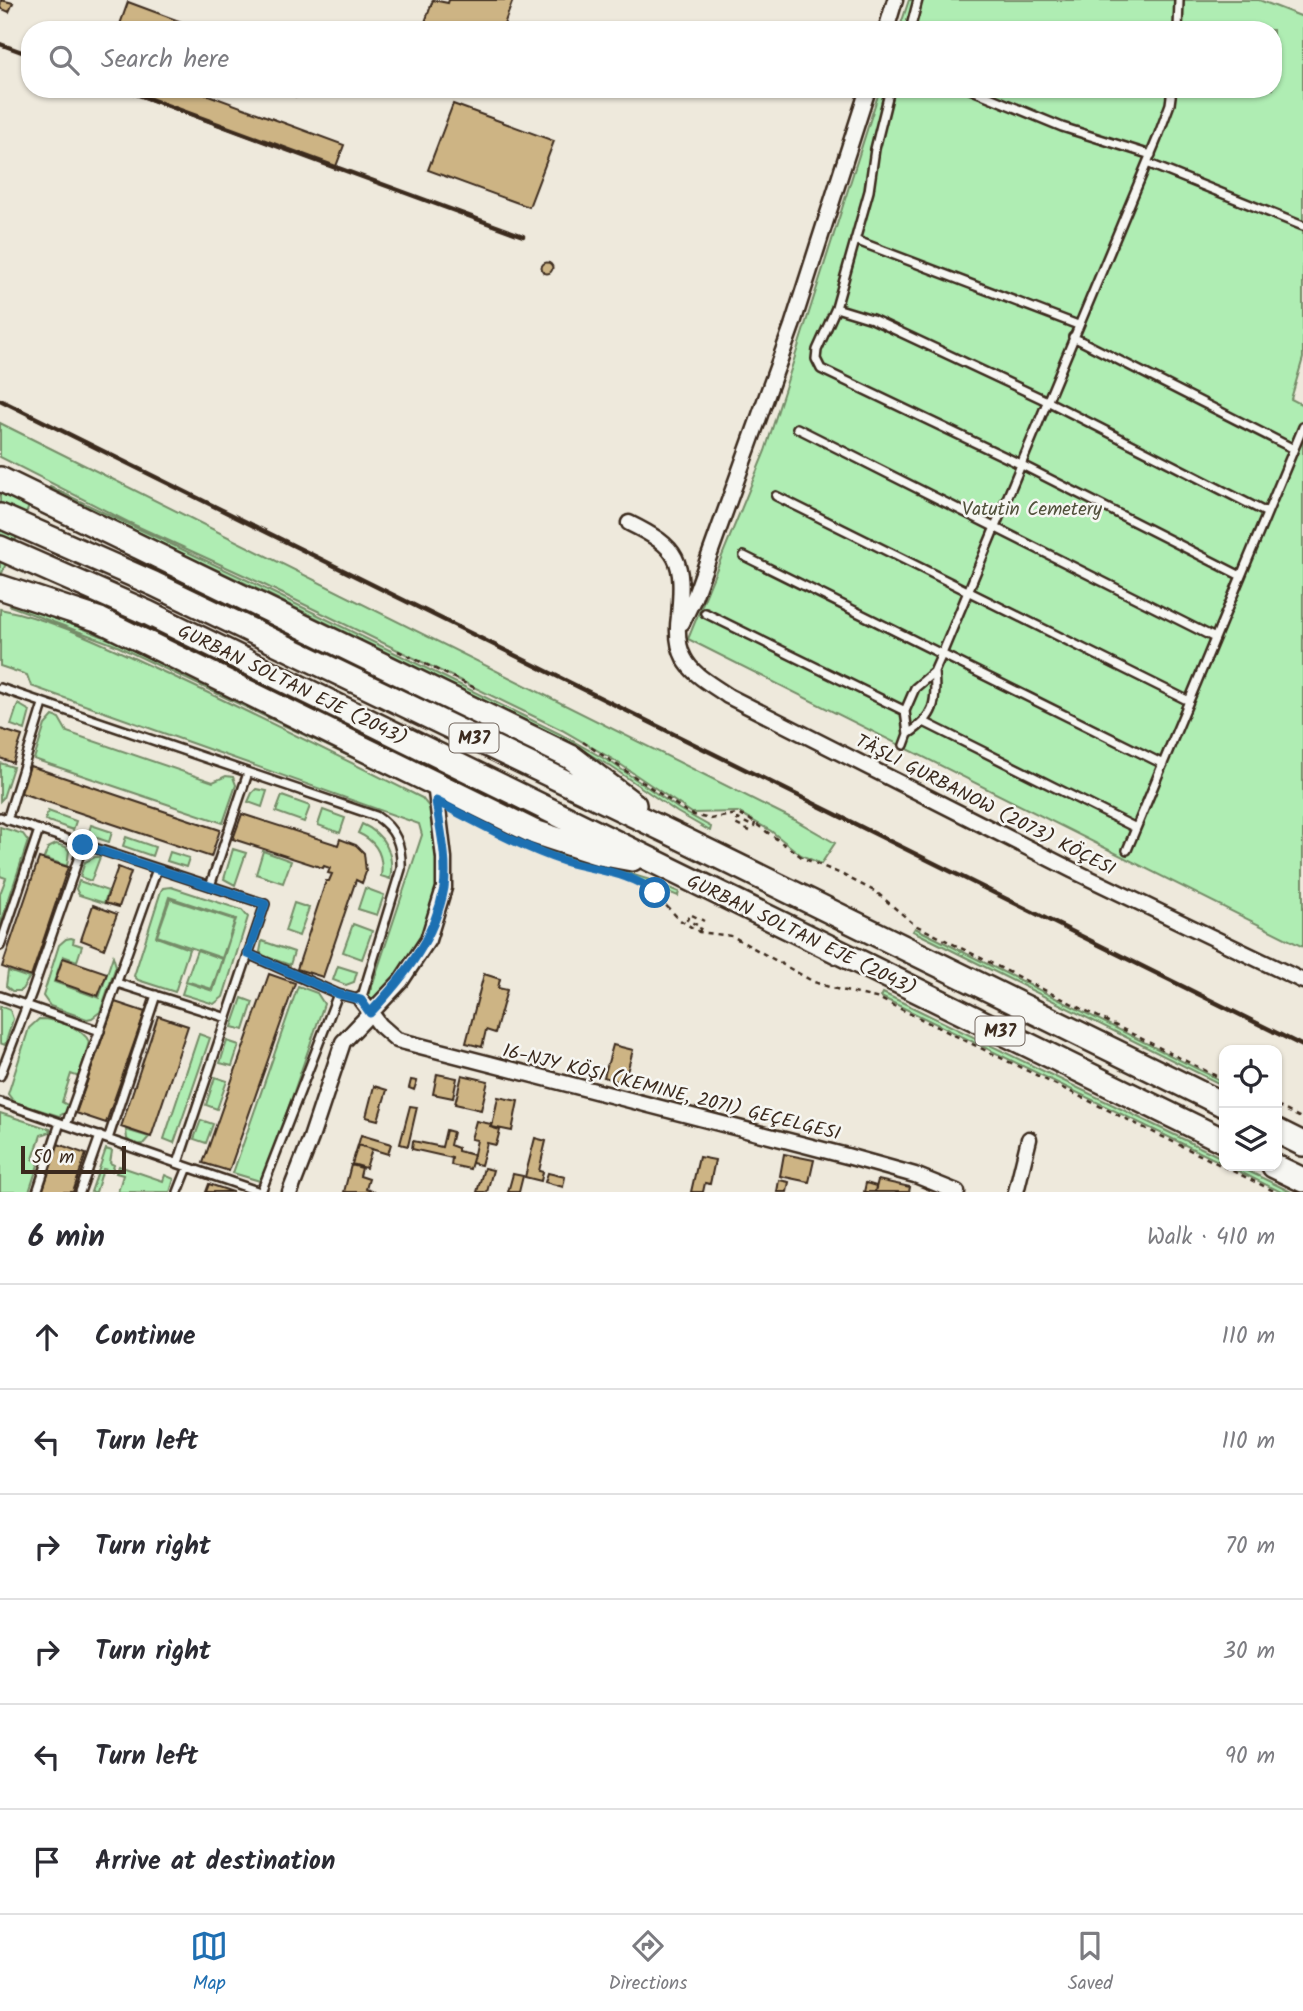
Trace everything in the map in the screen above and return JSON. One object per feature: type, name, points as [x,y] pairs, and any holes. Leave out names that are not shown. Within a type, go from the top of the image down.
[{"type":"highway","points":[[0,479],[571,757],[673,834]]},
{"type":"highway","name":"GURBAN SOLTAN EJE (2043)","points":[[0,516],[154,584],[673,834],[1219,1103]]},
{"type":"highway","name":"GURBAN SOLTAN EJE (2043)","points":[[0,548],[148,613],[1219,1139]]},
{"type":"highway","points":[[0,587],[100,620],[534,832],[599,853],[664,866]]},
{"type":"highway","points":[[1282,1134],[1303,1144]]},
{"type":"highway","points":[[1282,1170],[1303,1180]]},
{"type":"street","points":[[889,21],[895,0]]},
{"type":"street","points":[[677,634],[694,598],[792,326],[865,98]]},
{"type":"street","points":[[629,523],[656,536],[678,562],[682,580],[677,634]]},
{"type":"street","name":"TÄŞLI GURBANOW (2073) KÖÇESI","points":[[677,634],[682,656],[689,666],[728,696],[1072,870],[1303,981]]},
{"type":"street","points":[[290,1192],[343,1042],[401,981],[428,940],[444,888],[444,858],[435,784]]},
{"type":"street","name":"16-NJY KÖŞI (KEMINE, 2071) GEÇELGESI","points":[[361,1000],[380,1025],[397,1040],[847,1156],[915,1175],[957,1192]]},
{"type":"street","points":[[1016,1192],[1029,1139]]},
{"type":"lane","points":[[912,21],[918,0]]},
{"type":"lane","points":[[1178,21],[1179,0]]},
{"type":"lane","points":[[888,98],[875,149],[869,191],[836,308],[817,350],[816,359],[821,369],[1020,464],[1241,576]]},
{"type":"lane","points":[[992,98],[1149,159],[1303,226]]},
{"type":"lane","points":[[904,745],[908,734],[905,710],[915,688],[934,672],[942,654],[1149,159],[1171,98]]},
{"type":"lane","points":[[855,240],[1078,325]]},
{"type":"lane","points":[[836,308],[872,319],[1047,401],[1267,513]]},
{"type":"lane","points":[[1073,337],[1294,449]]},
{"type":"lane","points":[[1127,850],[1303,427]]},
{"type":"lane","points":[[797,428],[1215,638]]},
{"type":"lane","points":[[776,496],[1189,701]]},
{"type":"lane","points":[[744,556],[1163,764]]},
{"type":"lane","points":[[705,613],[905,710]]},
{"type":"lane","points":[[908,734],[926,723],[936,696],[934,672]]},
{"type":"lane","points":[[0,688],[376,816],[388,824],[397,837],[402,855],[401,869],[361,1000],[338,994],[248,954]]},
{"type":"lane","points":[[43,704],[3,819],[265,904],[178,1163]]},
{"type":"lane","points":[[926,723],[1136,828]]},
{"type":"lane","points":[[210,886],[248,773]]},
{"type":"lane","points":[[0,946],[39,830]]},
{"type":"lane","points":[[0,1076],[83,845]]},
{"type":"lane","points":[[37,1192],[100,1031],[157,869]]},
{"type":"lane","points":[[117,982],[227,1018]]},
{"type":"lane","points":[[0,1102],[261,1192],[338,994]]},
{"type":"lane","points":[[108,1139],[156,995]]},
{"type":"lane","points":[[0,996],[100,1031]]},
{"type":"lane","points":[[80,1192],[100,1136]]},
{"type":"lane","points":[[178,1192],[188,1167]]},
{"type":"path","points":[[750,831],[735,824],[738,819],[754,827],[755,823]]},
{"type":"path","points":[[625,877],[648,886],[680,920],[699,932],[732,936],[814,982],[880,999],[1276,1192]]},
{"type":"path","points":[[699,932],[701,927],[687,920],[690,914],[704,921]]},
{"type":"path","points":[[1281,1108],[1303,1119]]},
{"type":"green space","name":"Vatutin Cemetery","points":[[909,0],[1259,0],[1303,17],[1303,358],[1291,399],[1303,405],[1303,947],[688,639],[765,451],[877,98],[1282,98],[1282,21],[902,21]]},
{"type":"green space","points":[[0,423],[795,820],[835,843],[821,864],[801,855],[771,831],[738,812],[692,813],[614,760],[562,730],[250,578],[128,522],[0,457]]},
{"type":"green space","points":[[50,487],[249,581],[560,734],[612,763],[679,809],[711,827],[710,831],[610,766],[559,737],[48,490]]},
{"type":"green space","points":[[0,488],[30,504],[0,578]]},
{"type":"green space","points":[[11,603],[161,661],[402,779],[401,781],[115,645],[10,606]]},
{"type":"green space","points":[[0,609],[43,620],[107,646],[422,798],[436,816],[442,889],[417,950],[378,1000],[369,1004],[367,1001],[422,835],[419,824],[31,686],[27,675],[0,666]]},
{"type":"green space","points":[[18,704],[30,711],[25,730],[11,725]]},
{"type":"green space","points":[[53,716],[59,718],[67,732],[213,782],[226,776],[233,777],[236,785],[223,823],[34,759],[45,725]]},
{"type":"green space","points":[[0,763],[13,767],[0,801]]},
{"type":"green space","points":[[256,789],[267,791],[262,807],[248,802]]},
{"type":"green space","points":[[282,796],[310,806],[304,822],[276,812]]},
{"type":"green space","points":[[323,810],[345,818],[340,833],[318,825]]},
{"type":"green space","points":[[467,810],[545,848],[650,880],[679,892],[678,896],[649,884],[544,851],[466,813]]},
{"type":"green space","points":[[48,811],[76,821],[73,830],[45,820]]},
{"type":"green space","points":[[362,824],[377,833],[386,846],[391,862],[390,879],[381,876],[380,856],[374,845],[358,833]]},
{"type":"green space","points":[[91,825],[112,832],[109,842],[88,835]]},
{"type":"green space","points":[[0,827],[23,834],[28,841],[0,926],[0,894],[6,878],[0,876]]},
{"type":"green space","points":[[126,837],[155,847],[152,856],[123,846]]},
{"type":"green space","points":[[56,844],[69,851],[67,866],[44,858],[48,848]]},
{"type":"green space","points":[[233,849],[246,853],[235,885],[224,879]]},
{"type":"green space","points":[[263,851],[291,861],[283,883],[256,874]]},
{"type":"green space","points":[[170,852],[189,858],[186,867],[167,861]]},
{"type":"green space","points":[[100,857],[91,881],[80,877],[85,862]]},
{"type":"green space","points":[[79,881],[108,891],[104,903],[79,895],[76,889]]},
{"type":"green space","points":[[171,887],[242,910],[248,917],[223,997],[214,1004],[182,994],[186,982],[213,991],[236,919],[169,897],[156,937],[189,949],[175,992],[138,980],[134,976],[161,891]]},
{"type":"green space","points":[[365,888],[384,895],[377,915],[358,909]]},
{"type":"green space","points":[[170,899],[235,920],[222,958],[157,936]]},
{"type":"green space","points":[[294,903],[309,908],[299,936],[285,931]]},
{"type":"green space","points":[[353,924],[372,931],[362,959],[343,952]]},
{"type":"green space","points":[[915,928],[1219,1080],[1219,1084],[913,931]]},
{"type":"green space","points":[[74,939],[73,943],[82,946],[77,961],[63,956],[54,982],[99,998],[113,956],[116,966],[100,1012],[92,1018],[87,1019],[50,1006],[43,996],[59,945]]},
{"type":"green space","points":[[262,941],[294,952],[290,965],[264,956],[260,952]]},
{"type":"green space","points":[[197,950],[222,959],[212,989],[186,981]]},
{"type":"green space","points":[[338,966],[357,972],[354,982],[346,985],[333,980]]},
{"type":"green space","points":[[8,971],[29,978],[21,991],[12,991],[6,986]]},
{"type":"green space","points":[[298,986],[317,993],[324,1004],[265,1176],[260,1181],[233,1173]]},
{"type":"green space","points":[[883,993],[1219,1157],[1219,1162],[881,997]]},
{"type":"green space","points":[[242,998],[253,1002],[244,1030],[232,1027]]},
{"type":"green space","points":[[0,1006],[10,1010],[13,1019],[5,1045],[0,1043]]},
{"type":"green space","points":[[39,1019],[60,1022],[74,1028],[89,1042],[79,1077],[71,1074],[62,1102],[69,1106],[66,1112],[59,1116],[14,1102],[8,1094],[29,1028]]},
{"type":"green space","points":[[199,1034],[210,1038],[174,1143],[164,1139]]},
{"type":"green space","points":[[227,1041],[239,1045],[232,1066],[220,1063]]},
{"type":"green space","points":[[215,1077],[227,1081],[217,1109],[206,1105]]},
{"type":"green space","points":[[0,1113],[50,1129],[50,1132],[41,1135],[33,1159],[39,1162],[29,1192],[0,1192]]},
{"type":"green space","points":[[201,1120],[213,1124],[206,1143],[194,1139]]},
{"type":"green space","points":[[126,1130],[149,1137],[143,1144],[134,1145],[127,1139]]},
{"type":"green space","points":[[106,1149],[112,1151],[112,1171],[103,1169],[96,1192],[91,1192]]},
{"type":"green space","points":[[119,1166],[163,1181],[165,1175],[174,1179],[170,1192],[118,1192],[123,1175],[116,1173]]},
{"type":"green space","points":[[1238,1171],[1248,1171],[1291,1192],[1281,1192]]},
{"type":"building","points":[[1,0],[13,3],[9,12],[0,8]]},
{"type":"building","points":[[433,0],[448,3],[449,0],[513,0],[505,21],[425,21]]},
{"type":"building","points":[[128,2],[179,21],[121,21]]},
{"type":"building","points":[[144,98],[216,98],[344,145],[335,169]]},
{"type":"building","points":[[453,104],[554,141],[529,207],[428,170]]},
{"type":"building","points":[[547,262],[553,268],[547,274],[541,268]]},
{"type":"building","points":[[0,729],[22,736],[13,763],[0,758]]},
{"type":"building","points":[[30,766],[220,830],[211,857],[21,793]]},
{"type":"building","points":[[242,814],[338,845],[340,839],[356,845],[364,853],[366,872],[362,883],[356,880],[323,977],[297,969],[326,881],[329,881],[332,874],[328,873],[330,868],[233,839]]},
{"type":"building","points":[[39,858],[68,867],[31,977],[2,967]]},
{"type":"building","points":[[118,867],[131,872],[119,907],[105,903]]},
{"type":"building","points":[[93,905],[117,914],[104,949],[81,940]]},
{"type":"building","points":[[63,958],[107,973],[98,996],[55,981]]},
{"type":"building","points":[[269,974],[295,983],[229,1171],[203,1163]]},
{"type":"building","points":[[484,974],[500,979],[498,988],[507,990],[495,1033],[486,1030],[482,1047],[466,1043]]},
{"type":"building","points":[[115,1002],[145,1012],[106,1123],[76,1113]]},
{"type":"building","points":[[158,1016],[188,1026],[151,1137],[121,1127]]},
{"type":"building","points":[[613,1045],[633,1050],[624,1083],[604,1077]]},
{"type":"building","points":[[437,1074],[457,1078],[453,1098],[433,1094]]},
{"type":"building","points":[[462,1075],[488,1081],[481,1110],[455,1104]]},
{"type":"building","points":[[411,1080],[417,1081],[414,1090],[409,1088]]},
{"type":"building","points":[[374,1086],[387,1090],[378,1120],[366,1117]]},
{"type":"building","points":[[498,1097],[518,1101],[512,1131],[492,1127]]},
{"type":"building","points":[[410,1106],[417,1107],[408,1146],[400,1144]]},
{"type":"building","points":[[476,1121],[491,1124],[490,1127],[500,1130],[496,1145],[487,1143],[481,1165],[472,1163],[477,1140],[471,1139]]},
{"type":"building","points":[[446,1130],[453,1132],[450,1145],[458,1148],[458,1151],[474,1155],[470,1169],[451,1165],[452,1158],[412,1149],[413,1141],[442,1147]]},
{"type":"building","points":[[361,1135],[391,1144],[388,1154],[358,1145]]},
{"type":"building","points":[[535,1138],[546,1141],[539,1171],[543,1172],[541,1181],[525,1177]]},
{"type":"building","points":[[58,1144],[86,1154],[73,1192],[42,1192]]},
{"type":"building","points":[[358,1145],[372,1149],[366,1168],[352,1164]]},
{"type":"building","points":[[784,1154],[814,1160],[809,1182],[780,1176]]},
{"type":"building","points":[[699,1157],[715,1160],[710,1184],[705,1183],[703,1192],[691,1192]]},
{"type":"building","points":[[351,1165],[362,1168],[360,1176],[369,1179],[366,1189],[375,1192],[344,1192]]},
{"type":"building","points":[[484,1168],[493,1170],[487,1192],[477,1192]]},
{"type":"building","points":[[548,1173],[565,1177],[563,1187],[545,1182]]},
{"type":"building","points":[[513,1174],[523,1176],[519,1192],[508,1192]]},
{"type":"building","points":[[779,1180],[789,1182],[787,1192],[777,1192]]},
{"type":"building","points":[[878,1180],[910,1187],[909,1192],[875,1192]]},
{"type":"building","points":[[866,1183],[876,1186],[875,1192],[864,1192]]},
{"type":"building","points":[[209,1184],[233,1192],[206,1192]]},
{"type":"railway","points":[[0,44],[21,52]]},
{"type":"railway","points":[[147,98],[523,236]]},
{"type":"railway","points":[[0,400],[1303,1046]]},
{"type":"route","points":[[83,845],[265,904],[248,954],[338,994],[361,1000],[370,1013],[401,981],[428,940],[444,888],[444,858],[436,801],[543,853],[625,877],[648,886],[655,893]]}]
